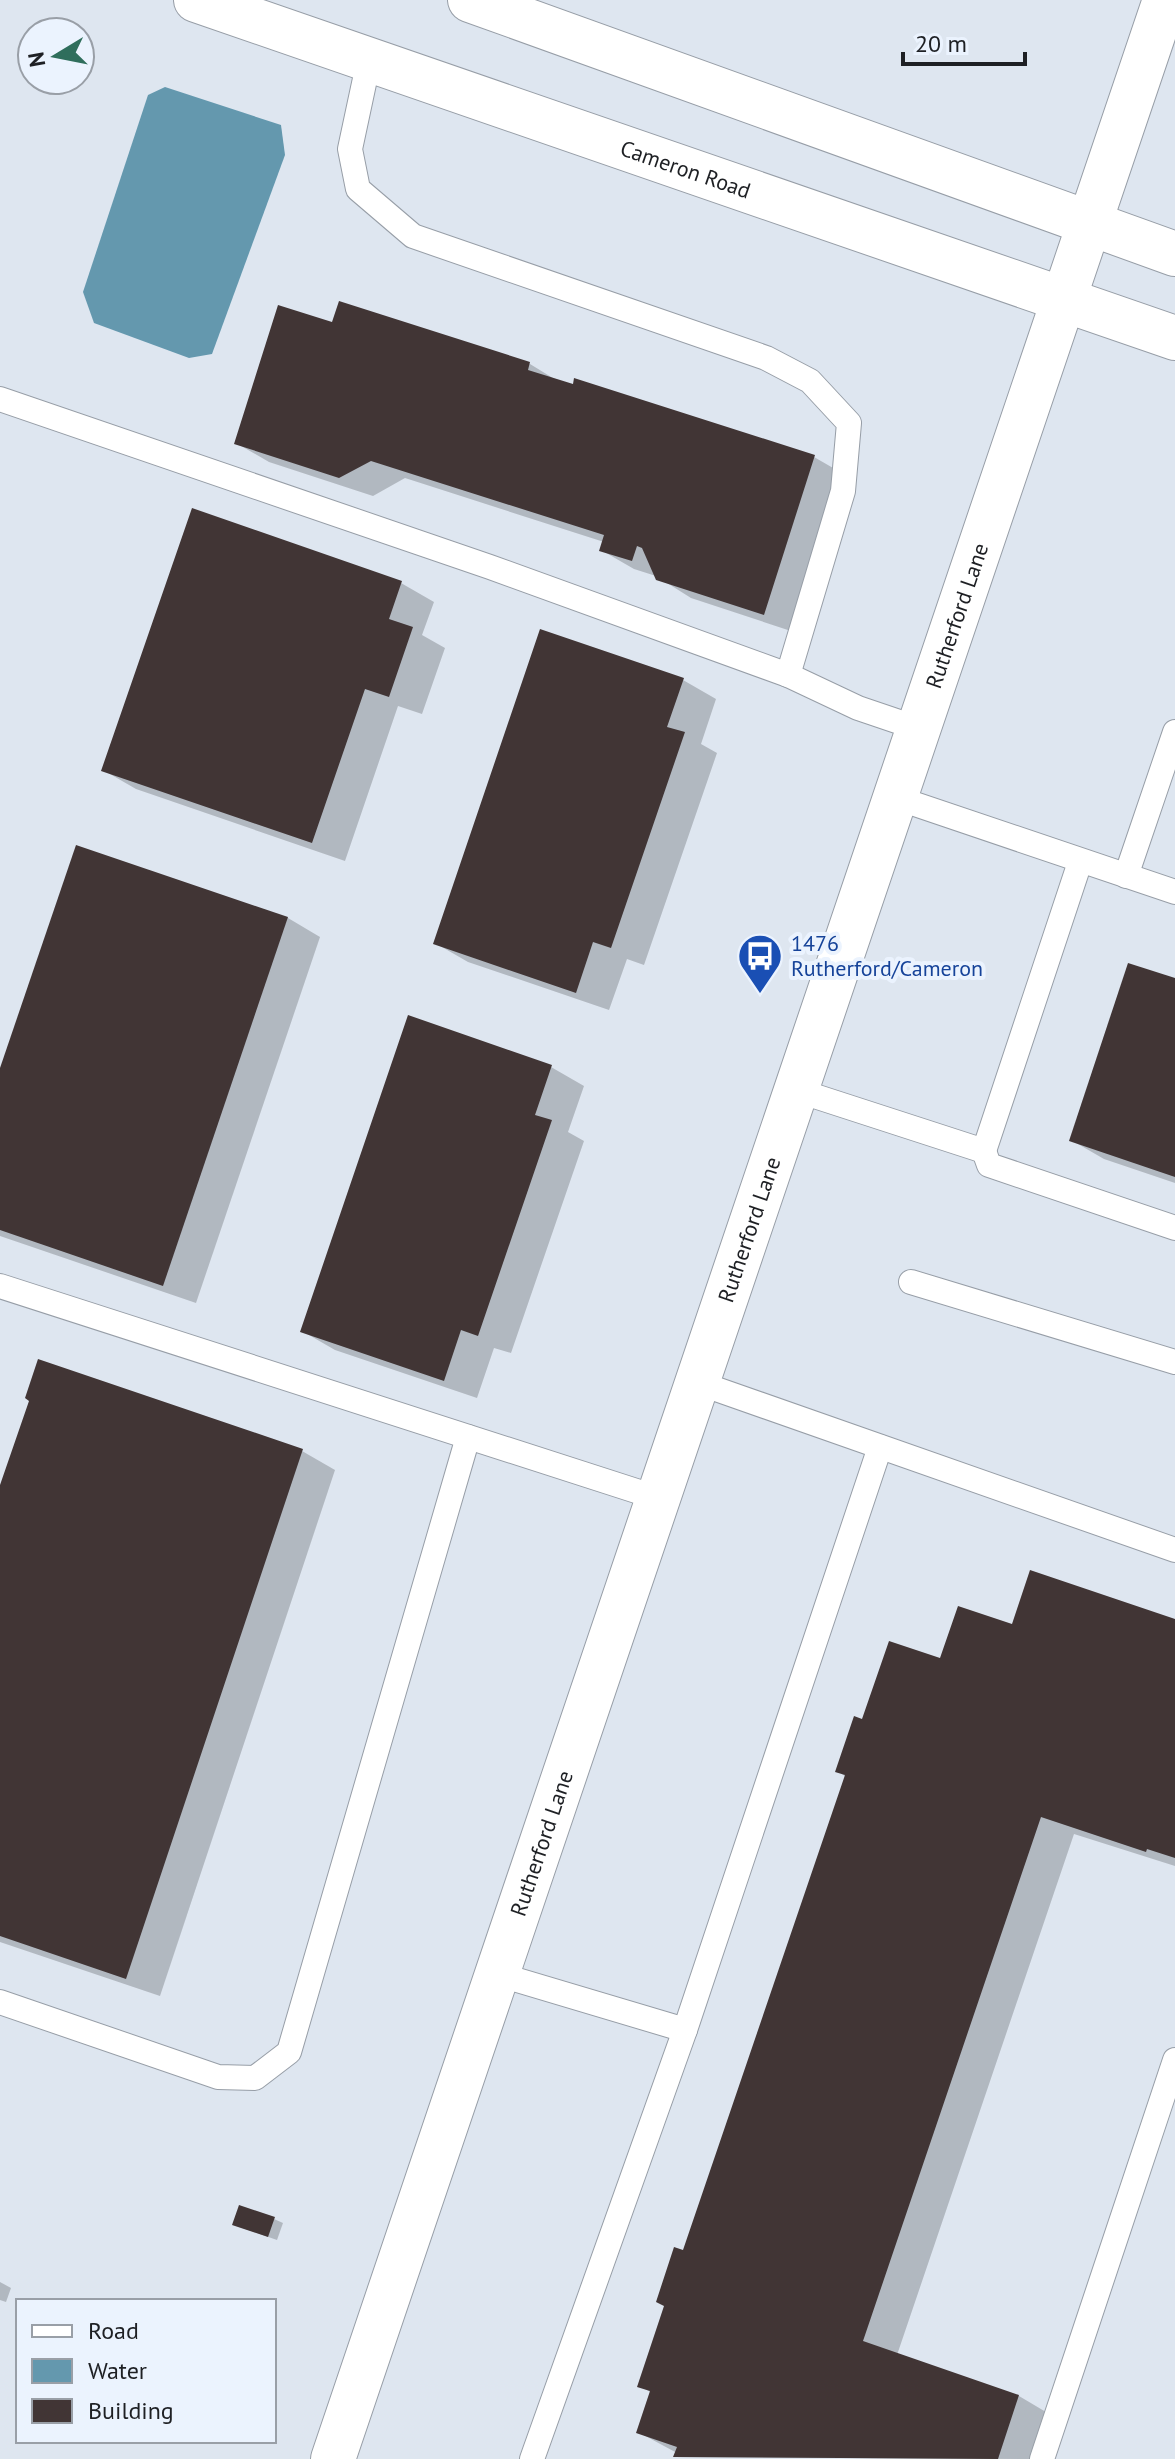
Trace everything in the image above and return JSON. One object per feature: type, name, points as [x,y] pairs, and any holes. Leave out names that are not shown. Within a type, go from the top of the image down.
[{"type":"street","name":"Cameron Road","points":[[196,0],[1175,338]]},
{"type":"street","points":[[470,0],[1175,254]]},
{"type":"street","name":"Rutherford Lane","points":[[333,2459],[1087,223],[1165,0]]},
{"type":"lane","points":[[369,60],[350,149],[358,189],[413,236],[766,358],[810,381],[849,423],[843,491],[788,675]]},
{"type":"lane","points":[[0,399],[490,567],[788,675],[858,708],[917,728]]},
{"type":"lane","points":[[1126,876],[1175,732]]},
{"type":"lane","points":[[894,797],[1175,892]]},
{"type":"lane","points":[[1080,862],[984,1151],[989,1165],[1175,1228]]},
{"type":"lane","points":[[796,1090],[984,1151]]},
{"type":"lane","points":[[911,1282],[1175,1362]]},
{"type":"lane","points":[[0,1286],[658,1498]]},
{"type":"lane","points":[[696,1382],[1175,1550]]},
{"type":"lane","points":[[0,2002],[218,2077],[255,2078],[289,2052],[468,1437]]},
{"type":"lane","points":[[532,2459],[685,2030],[880,1447]]},
{"type":"lane","points":[[497,1974],[685,2030]]},
{"type":"lane","points":[[1042,2459],[1175,2060]]},
{"type":"water","points":[[165,87],[281,125],[285,155],[212,354],[189,358],[94,323],[83,292],[148,95]]},
{"type":"building","points":[[339,301],[530,362],[528,370],[573,384],[574,378],[815,455],[764,615],[656,580],[642,548],[637,546],[632,561],[599,551],[604,535],[371,461],[339,478],[234,444],[278,305],[332,322]]},
{"type":"building","points":[[192,508],[402,581],[389,619],[413,627],[389,697],[365,689],[312,843],[101,771]]},
{"type":"building","points":[[540,629],[684,678],[667,727],[685,732],[611,948],[593,942],[576,993],[433,944]]},
{"type":"building","points":[[76,845],[288,917],[163,1286],[0,1230],[0,1068]]},
{"type":"building","points":[[1128,963],[1175,978],[1175,1177],[1069,1141]]},
{"type":"building","points":[[408,1015],[552,1065],[535,1115],[552,1120],[478,1336],[461,1330],[444,1381],[300,1332]]},
{"type":"building","points":[[38,1359],[303,1449],[126,1979],[0,1936],[0,1485],[29,1401],[25,1398]]},
{"type":"building","points":[[1030,1570],[1175,1619],[1175,1858],[1147,1849],[1146,1852],[1041,1817],[863,2341],[1019,2395],[998,2459],[673,2457],[677,2447],[636,2433],[650,2391],[637,2387],[664,2306],[656,2302],[674,2247],[683,2250],[845,1775],[835,1772],[854,1716],[862,1719],[889,1641],[940,1658],[958,1606],[1012,1624]]},
{"type":"building","points":[[239,2205],[275,2217],[268,2237],[232,2225]]},
{"type":"place","name":"1476 Rutherford/Cameron","points":[[760,995]]}]
